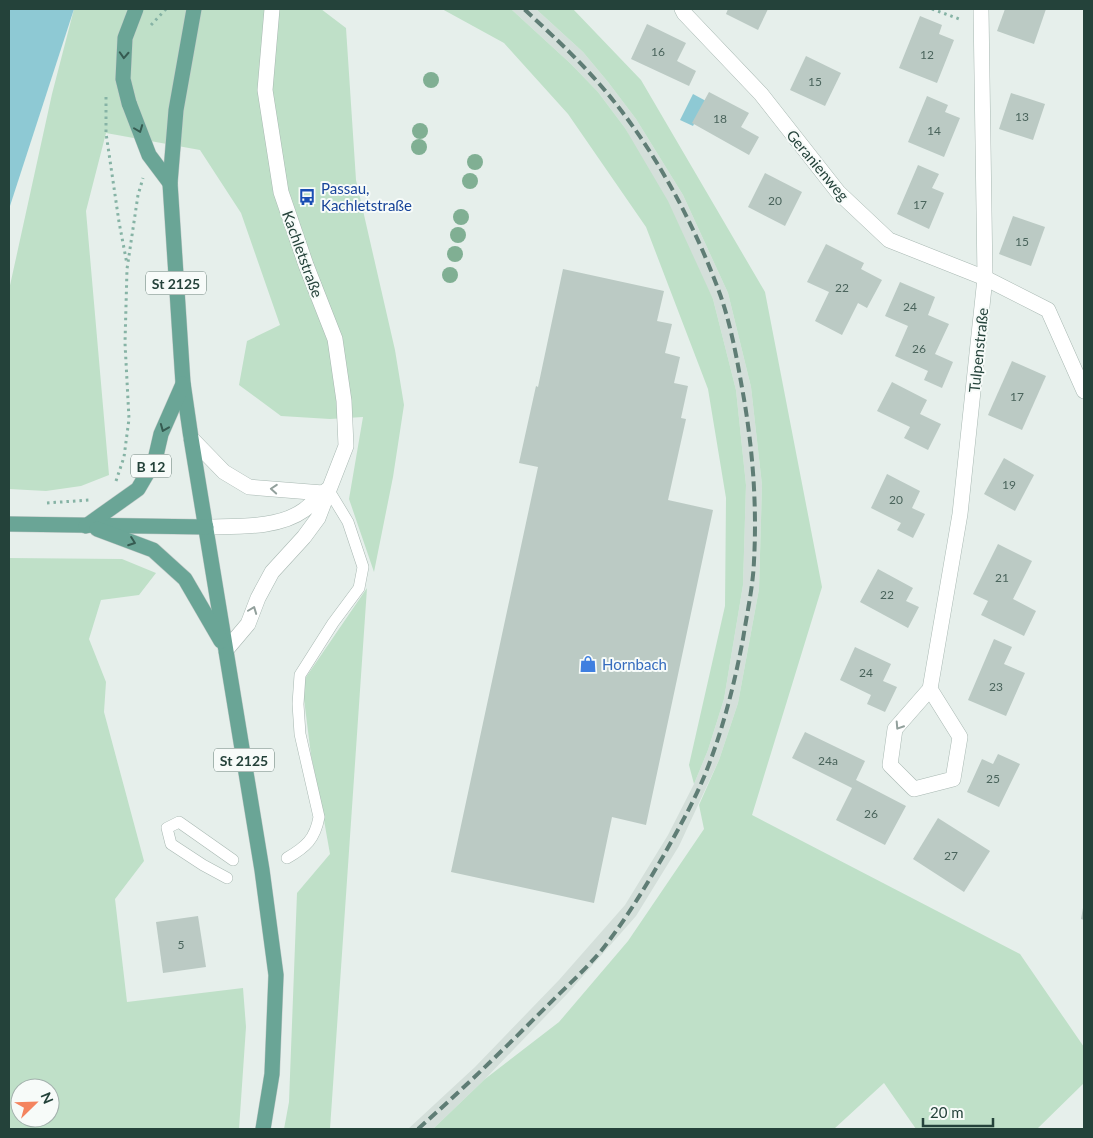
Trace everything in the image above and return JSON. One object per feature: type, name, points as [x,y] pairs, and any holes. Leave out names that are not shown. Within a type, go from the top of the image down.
[{"type":"main road","points":[[136,9],[125,38],[123,79],[129,103],[149,155],[170,183]]},
{"type":"main road","name":"St 2125","points":[[194,9],[176,110],[170,183],[183,383],[262,870],[276,975],[272,1074],[263,1129]]},
{"type":"main road","name":"B 12","points":[[86,526],[138,489],[155,460],[161,434],[183,383]]},
{"type":"main road","points":[[9,524],[206,526]]},
{"type":"main road","points":[[86,526],[154,550],[185,579],[226,650]]},
{"type":"street","name":"Kachletstraße","points":[[206,526],[252,526],[286,519],[303,511],[326,491],[346,446],[344,401],[334,339],[306,266],[281,192],[264,90],[272,9]]},
{"type":"street","name":"Geranienweg","points":[[682,9],[761,94],[838,192],[889,240],[986,278],[1048,310],[1084,392]]},
{"type":"street","name":"Tulpenstraße","points":[[930,689],[960,514],[986,278],[981,9]]},
{"type":"street","points":[[191,438],[224,472],[249,487],[326,491],[318,518],[304,537],[272,572],[258,598],[248,624],[226,650]]},
{"type":"street","points":[[930,689],[960,737],[953,779],[914,789],[890,764],[895,729],[930,689]]},
{"type":"lane","points":[[287,858],[304,848],[317,831],[319,817],[300,734],[298,704],[300,675],[333,623],[359,588],[363,567],[348,522],[326,491]]},
{"type":"lane","points":[[227,878],[171,844],[168,828],[179,822],[233,860]]},
{"type":"path","points":[[932,9],[981,28]]},
{"type":"path","points":[[116,482],[124,457],[129,419],[126,343],[127,269],[138,195],[149,155]]},
{"type":"path","points":[[44,504],[97,500]]},
{"type":"shaded area","points":[[511,9],[536,9],[583,52],[608,82],[636,119],[683,195],[728,293],[751,387],[762,485],[759,589],[738,703],[719,760],[679,846],[636,916],[568,993],[485,1079],[433,1129],[408,1129],[475,1067],[559,980],[625,905],[668,835],[694,784],[708,750],[724,699],[743,585],[746,485],[736,390],[713,299],[625,128],[598,92],[571,64]]},
{"type":"green space","points":[[74,9],[321,9],[346,28],[356,180],[395,350],[404,405],[393,477],[374,572],[349,499],[363,417],[330,419],[281,416],[239,385],[247,341],[280,325],[241,213],[200,150],[106,133],[86,211],[109,475],[81,486],[46,491],[9,489],[9,290],[52,94]]},
{"type":"green space","points":[[442,9],[511,9],[571,64],[598,92],[625,128],[668,201],[713,299],[736,390],[746,485],[743,585],[724,699],[708,750],[694,784],[689,765],[725,606],[726,498],[708,389],[646,227],[568,114],[504,43]]},
{"type":"green space","points":[[536,9],[573,9],[641,80],[765,292],[822,587],[752,815],[1020,954],[1084,1047],[1084,1083],[1037,1129],[916,1129],[884,1083],[834,1129],[433,1129],[485,1079],[559,1022],[628,941],[704,829],[699,805],[719,760],[738,703],[759,589],[762,485],[751,387],[728,293],[683,195],[636,119],[583,52]]},
{"type":"green space","points":[[9,558],[122,559],[156,573],[139,595],[101,600],[89,639],[106,682],[104,712],[144,861],[115,899],[127,1002],[243,988],[246,1027],[239,1129],[9,1129]]},
{"type":"green space","points":[[367,588],[330,1129],[284,1129],[289,1102],[297,893],[330,854],[311,755],[302,683]]},
{"type":"water","points":[[9,9],[74,9],[9,209]]},
{"type":"water","points":[[693,94],[706,101],[693,126],[680,120]]},
{"type":"building","points":[[728,9],[768,9],[758,30],[726,14]]},
{"type":"building","points":[[1005,9],[1046,9],[1034,44],[997,31]]},
{"type":"building","points":[[920,16],[942,25],[939,34],[954,40],[937,83],[899,68]]},
{"type":"building","points":[[647,24],[686,43],[677,61],[696,71],[689,86],[631,59]]},
{"type":"building","points":[[806,56],[841,73],[825,106],[790,90]]},
{"type":"building","points":[[709,92],[749,113],[741,127],[759,137],[749,155],[692,123]]},
{"type":"building","points":[[1011,93],[1045,104],[1033,140],[999,129]]},
{"type":"building","points":[[927,96],[948,105],[945,112],[960,118],[944,157],[908,142]]},
{"type":"building","points":[[918,165],[939,174],[932,188],[944,193],[929,229],[897,214]]},
{"type":"building","points":[[765,173],[802,192],[785,226],[748,207]]},
{"type":"building","points":[[1013,216],[1045,227],[1031,266],[999,254]]},
{"type":"building","points":[[826,244],[864,263],[861,269],[882,280],[867,308],[858,303],[842,335],[815,321],[829,292],[807,282]]},
{"type":"building","name":"Hornbach","points":[[563,269],[664,291],[657,321],[672,324],[665,353],[680,357],[674,383],[688,386],[681,418],[686,419],[668,500],[713,510],[646,825],[612,817],[594,903],[451,872],[538,467],[519,463],[536,386],[538,387]]},
{"type":"building","points":[[900,282],[935,297],[928,315],[949,324],[935,354],[953,362],[942,388],[924,380],[928,371],[895,356],[908,326],[885,316]]},
{"type":"building","points":[[1012,361],[1046,376],[1022,430],[988,415]]},
{"type":"building","points":[[892,382],[927,400],[920,414],[941,424],[928,450],[904,438],[910,427],[877,411]]},
{"type":"building","points":[[1004,458],[1034,475],[1015,511],[984,494]]},
{"type":"building","points":[[887,474],[920,491],[912,508],[925,514],[913,538],[897,530],[901,523],[871,508]]},
{"type":"building","points":[[998,544],[1032,561],[1013,599],[1036,611],[1024,636],[981,615],[988,601],[973,594]]},
{"type":"building","points":[[878,569],[913,588],[906,601],[919,607],[908,628],[860,602]]},
{"type":"building","points":[[994,639],[1012,647],[1004,664],[1025,673],[1006,716],[968,700]]},
{"type":"building","points":[[855,647],[891,664],[883,681],[897,687],[885,712],[867,704],[871,695],[840,680]]},
{"type":"building","points":[[805,732],[865,761],[856,780],[906,806],[885,845],[836,820],[852,788],[792,758]]},
{"type":"building","points":[[998,754],[1020,764],[999,807],[967,792],[982,759],[993,764]]},
{"type":"building","points":[[938,818],[990,851],[964,892],[913,859]]},
{"type":"building","points":[[1084,908],[1084,920],[1081,919]]},
{"type":"building","points":[[198,916],[206,967],[163,973],[156,922]]},
{"type":"railway","points":[[418,1129],[499,1054],[574,980],[601,951],[635,903],[675,834],[704,777],[727,709],[750,600],[753,571],[755,500],[747,419],[732,334],[711,269],[671,187],[621,110],[593,77],[524,9]]},
{"type":"place","name":"Passau, Kachletstraße","points":[[307,197]]},
{"type":"place","name":"Hornbach","points":[[588,664]]}]
